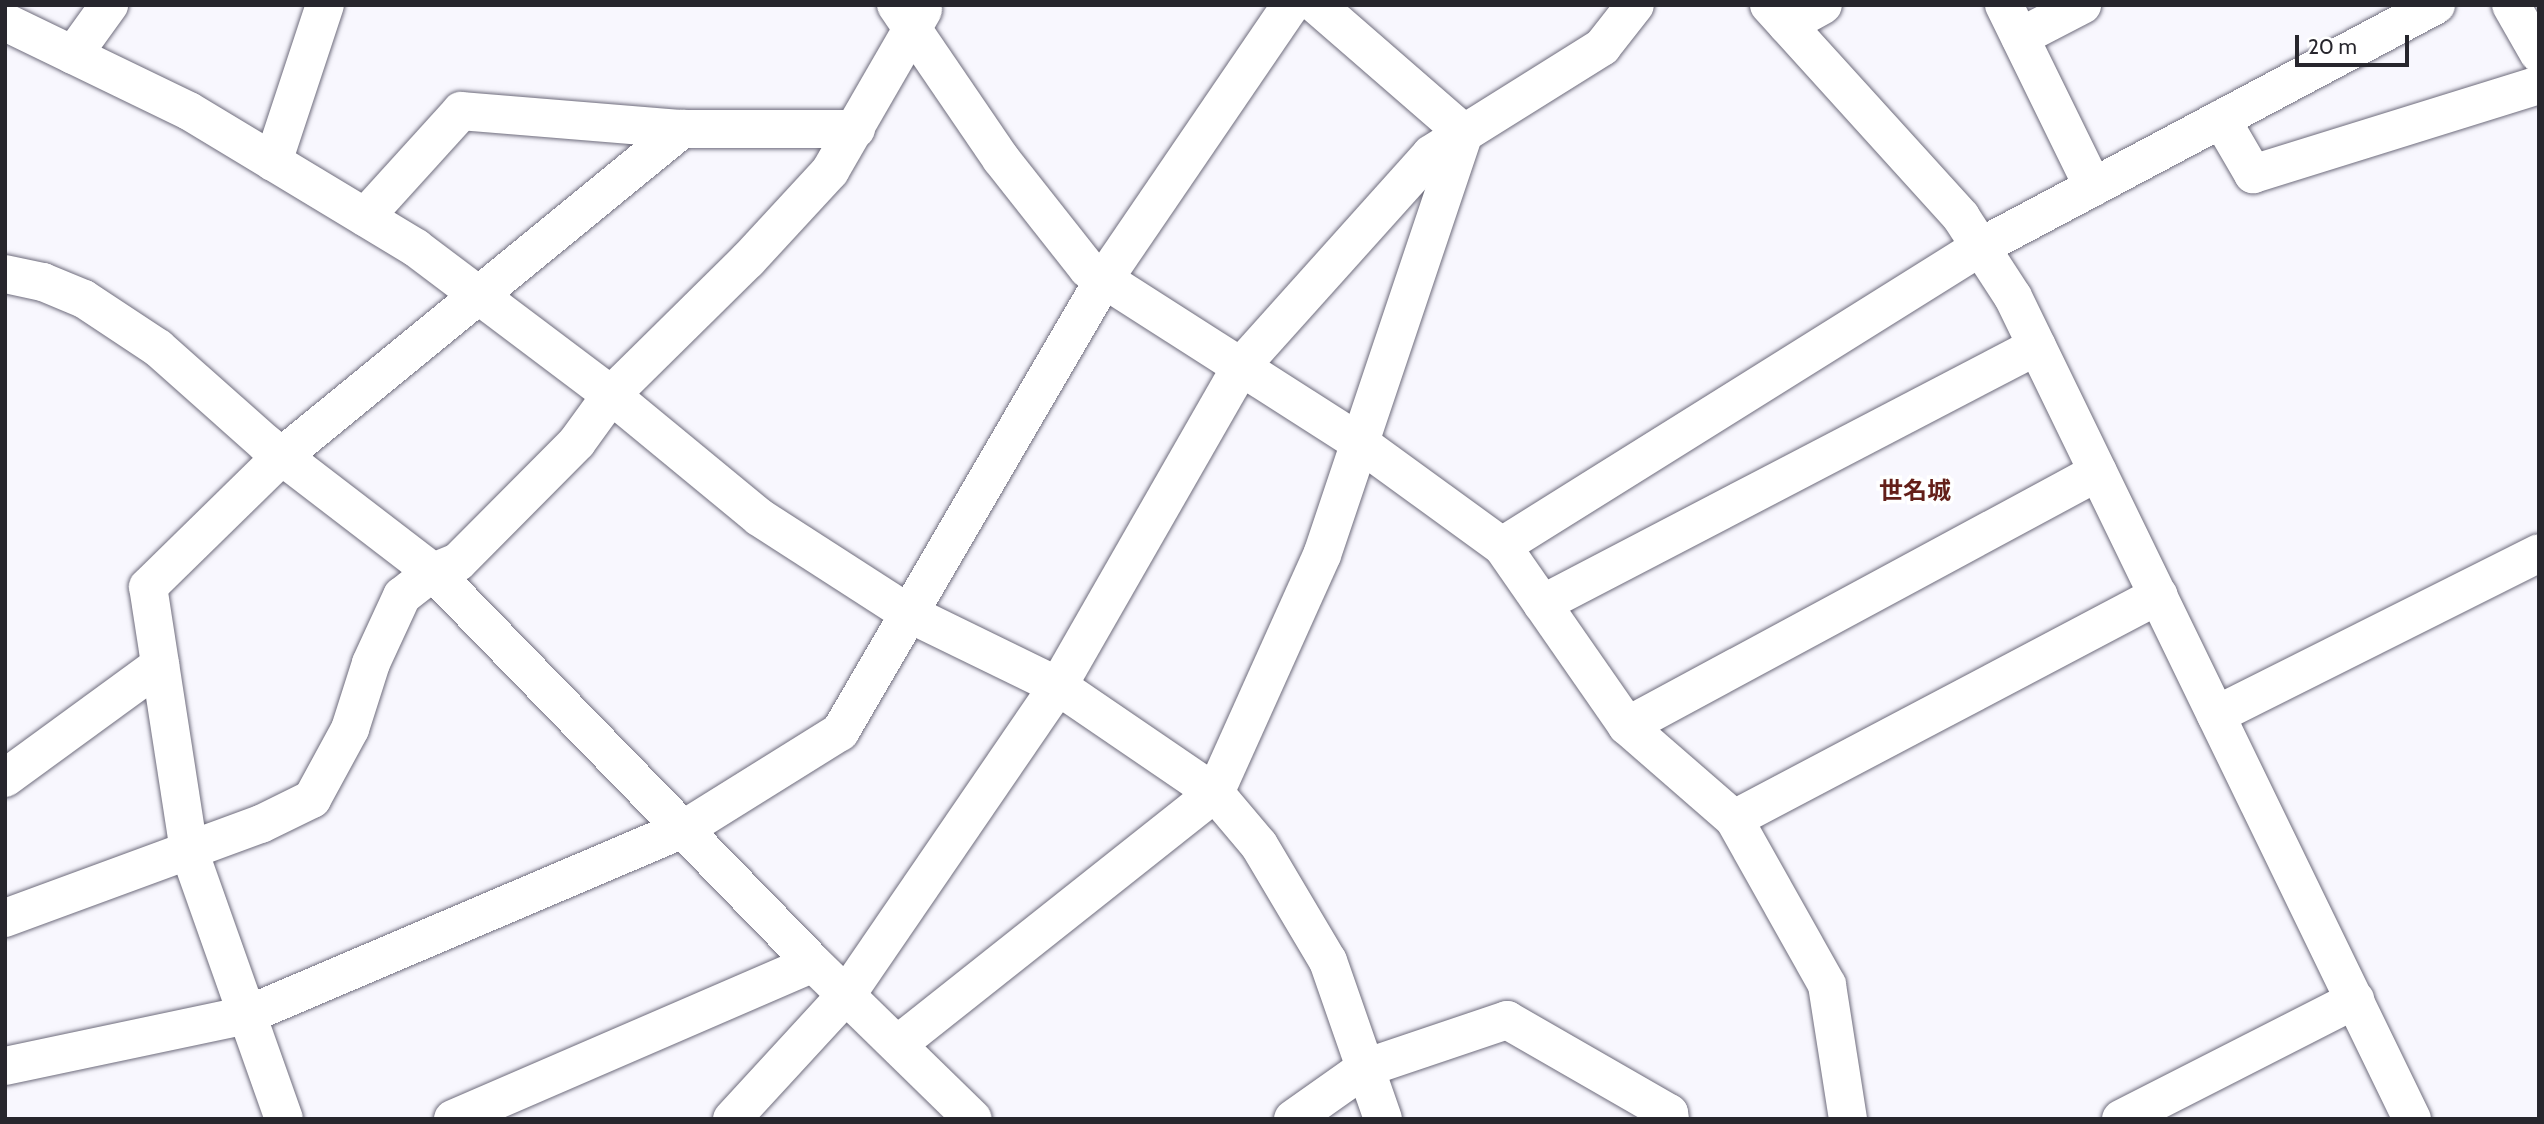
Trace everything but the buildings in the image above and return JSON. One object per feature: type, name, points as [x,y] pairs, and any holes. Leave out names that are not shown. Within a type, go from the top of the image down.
[{"type":"street","points":[[73,55],[108,5]]},
{"type":"street","points":[[273,162],[325,5]]},
{"type":"street","points":[[5,1066],[247,1014],[684,829],[840,732],[1104,279],[1291,5]]},
{"type":"street","points":[[1317,5],[1464,133]]},
{"type":"street","points":[[732,1119],[847,994],[1058,686],[1242,365],[1410,174],[1431,154],[1602,47],[1634,5]]},
{"type":"street","points":[[1823,5],[1778,15],[1982,246],[2037,345],[2412,1119]]},
{"type":"street","points":[[2082,5],[2012,21],[2093,187]]},
{"type":"street","points":[[1502,546],[1982,246],[2436,5]]},
{"type":"street","points":[[2511,5],[2539,54]]},
{"type":"street","points":[[911,13],[1001,159],[1088,269],[1242,365],[1360,443],[1502,546],[1627,726],[1734,818],[1827,985],[1848,1119]]},
{"type":"street","points":[[5,918],[189,852],[312,799],[350,729],[371,663],[401,596],[433,572],[458,562],[577,442],[611,395],[821,181],[856,129],[911,13]]},
{"type":"street","points":[[5,22],[189,111],[365,217],[481,297],[611,395],[759,517],[908,613],[1058,686],[1215,793],[1259,845],[1328,961],[1383,1119]]},
{"type":"street","points":[[2221,119],[2253,174],[2539,85]]},
{"type":"street","points":[[365,217],[461,111],[682,129],[856,129]]},
{"type":"street","points":[[284,1119],[189,852],[148,587],[282,456],[481,297],[682,129]]},
{"type":"street","points":[[898,1044],[1215,793],[1322,555],[1464,133]]},
{"type":"street","points":[[5,274],[43,282],[84,299],[158,348],[282,456],[433,572],[813,963],[973,1119]]},
{"type":"street","points":[[1542,604],[2037,345]]},
{"type":"street","points":[[1627,726],[2098,472]]},
{"type":"street","points":[[2216,715],[2539,553]]},
{"type":"street","points":[[1734,818],[2158,595]]},
{"type":"street","points":[[5,778],[160,665]]},
{"type":"street","points":[[453,1119],[813,963]]},
{"type":"street","points":[[2122,1119],[2355,1000]]},
{"type":"street","points":[[1293,1119],[1365,1068],[1507,1020],[1669,1113],[1670,1119]]},
{"type":"district","name":"世名城","points":[[1915,491]]}]
